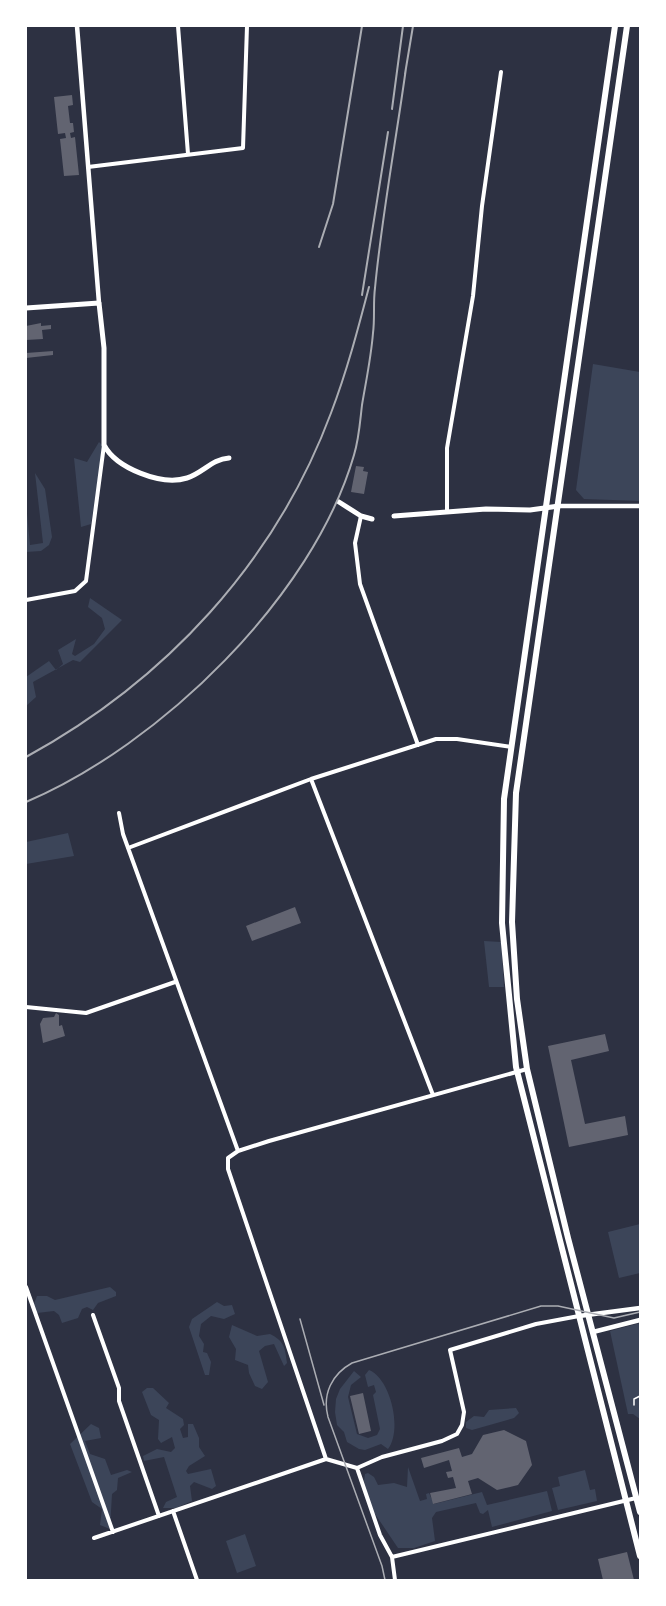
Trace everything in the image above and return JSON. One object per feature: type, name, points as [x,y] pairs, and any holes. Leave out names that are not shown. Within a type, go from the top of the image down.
[{"type":"main road","points":[[615,26],[504,799],[502,923],[517,1072],[640,1556]]},
{"type":"main road","points":[[627,26],[513,826],[513,948],[527,1069],[640,1512]]},
{"type":"main road","points":[[609,68],[620,70]]},
{"type":"main road","points":[[26,308],[99,303],[104,348],[104,445],[109,455],[118,463],[164,478],[189,477],[220,459],[229,458]]},
{"type":"main road","points":[[575,308],[586,309]]},
{"type":"main road","points":[[339,502],[361,516],[372,519]]},
{"type":"main road","points":[[394,516],[559,506]]},
{"type":"street","points":[[77,26],[99,303]]},
{"type":"street","points":[[178,26],[188,154]]},
{"type":"street","points":[[88,167],[243,148],[248,26]]},
{"type":"street","points":[[447,512],[447,448],[473,296],[482,206],[501,72]]},
{"type":"street","points":[[26,600],[75,591],[86,581],[104,445]]},
{"type":"street","points":[[559,506],[640,507]]},
{"type":"street","points":[[361,516],[355,543],[360,584],[418,745]]},
{"type":"street","points":[[128,848],[311,779],[444,738],[513,747]]},
{"type":"street","points":[[311,779],[434,1095]]},
{"type":"street","points":[[119,813],[128,848],[175,982],[238,1151]]},
{"type":"street","points":[[26,1008],[86,1013],[175,982]]},
{"type":"street","points":[[326,1459],[228,1169],[228,1158],[238,1151],[527,1069]]},
{"type":"street","points":[[26,1287],[113,1532]]},
{"type":"street","points":[[94,1538],[326,1459],[357,1468],[446,1439],[457,1434],[462,1425],[464,1412],[450,1350],[536,1324],[589,1314],[640,1308]]},
{"type":"street","points":[[93,1315],[119,1388],[119,1401],[159,1516]]},
{"type":"street","points":[[594,1332],[640,1320]]},
{"type":"street","points":[[357,1468],[380,1535],[392,1557],[395,1581]]},
{"type":"street","points":[[392,1557],[637,1497]]},
{"type":"street","points":[[173,1511],[197,1581]]},
{"type":"path","points":[[634,1405],[634,1400],[640,1396]]},
{"type":"shaded area","points":[[593,364],[640,372],[640,501],[584,499],[576,490]]},
{"type":"shaded area","points":[[99,442],[103,446],[91,524],[81,527],[74,458],[87,462]]},
{"type":"shaded area","points":[[35,473],[45,489],[52,537],[49,545],[41,551],[26,552],[26,503],[30,545],[43,543]]},
{"type":"shaded area","points":[[90,598],[122,620],[80,662],[73,660],[58,668],[63,664],[58,650],[76,639],[72,654],[75,656],[94,644],[105,629],[102,618],[88,607]]},
{"type":"shaded area","points":[[49,661],[56,670],[33,682],[36,697],[26,706],[26,677]]},
{"type":"shaded area","points":[[68,833],[74,856],[26,864],[26,842]]},
{"type":"shaded area","points":[[484,941],[501,942],[504,987],[489,987]]},
{"type":"shaded area","points":[[640,1224],[640,1273],[619,1278],[608,1232]]},
{"type":"shaded area","points":[[110,1287],[116,1292],[116,1296],[98,1303],[93,1310],[87,1307],[82,1309],[78,1318],[62,1323],[59,1315],[54,1311],[37,1313],[34,1304],[37,1296],[47,1296],[55,1300]]},
{"type":"shaded area","points":[[217,1302],[224,1306],[232,1305],[235,1314],[224,1319],[211,1316],[201,1324],[199,1336],[204,1344],[203,1352],[207,1353],[211,1362],[209,1375],[205,1375],[189,1327],[192,1319]]},
{"type":"shaded area","points":[[640,1323],[640,1419],[633,1414],[628,1414],[610,1331]]},
{"type":"shaded area","points":[[232,1325],[257,1336],[270,1334],[283,1345],[287,1363],[284,1366],[274,1344],[265,1346],[259,1351],[268,1382],[262,1389],[255,1386],[248,1365],[235,1360],[236,1349],[229,1337]]},
{"type":"shaded area","points":[[369,1370],[383,1383],[392,1405],[394,1429],[388,1449],[381,1444],[365,1450],[359,1449],[347,1442],[344,1432],[337,1425],[336,1399],[340,1389],[354,1371],[361,1377],[351,1385],[348,1397],[357,1434],[368,1438],[377,1435],[380,1429],[373,1395],[376,1392],[374,1385],[368,1387],[365,1375]]},
{"type":"shaded area","points":[[147,1388],[153,1388],[169,1403],[166,1408],[183,1419],[184,1425],[180,1429],[183,1438],[188,1437],[188,1424],[193,1424],[199,1438],[199,1447],[205,1456],[189,1466],[186,1471],[188,1474],[211,1469],[216,1486],[212,1489],[194,1482],[190,1486],[192,1501],[176,1508],[163,1508],[166,1502],[177,1497],[164,1457],[144,1461],[143,1456],[157,1449],[171,1452],[175,1448],[172,1437],[161,1443],[158,1439],[159,1420],[151,1415],[142,1392]]},
{"type":"shaded area","points":[[516,1408],[519,1413],[514,1418],[472,1430],[466,1428],[466,1422],[474,1416],[484,1417],[489,1410]]},
{"type":"shaded area","points":[[91,1424],[99,1428],[101,1438],[85,1441],[90,1454],[105,1459],[111,1475],[127,1470],[132,1472],[118,1478],[117,1490],[112,1494],[110,1529],[100,1525],[102,1509],[92,1502],[70,1444]]},
{"type":"shaded area","points":[[408,1467],[420,1501],[427,1499],[426,1494],[429,1493],[434,1504],[482,1492],[487,1505],[547,1491],[552,1511],[492,1527],[488,1510],[483,1514],[480,1513],[476,1503],[436,1512],[432,1518],[435,1541],[414,1548],[398,1548],[371,1508],[364,1481],[365,1474],[368,1473],[374,1477],[378,1485],[394,1483],[407,1487]]},
{"type":"shaded area","points":[[585,1470],[590,1490],[595,1489],[597,1501],[558,1510],[552,1488],[560,1486],[558,1477]]},
{"type":"shaded area","points":[[245,1534],[256,1566],[237,1573],[226,1541]]},
{"type":"building","points":[[72,95],[73,105],[68,106],[70,123],[73,123],[74,132],[70,133],[71,138],[75,137],[79,175],[64,176],[60,139],[66,138],[65,133],[58,134],[54,97]]},
{"type":"building","points":[[41,323],[41,326],[51,325],[51,329],[42,330],[43,339],[26,340],[26,326]]},
{"type":"building","points":[[53,351],[53,355],[26,358],[26,353]]},
{"type":"building","points":[[356,466],[364,467],[363,471],[368,472],[364,494],[351,492]]},
{"type":"building","points":[[295,907],[301,923],[252,941],[246,926]]},
{"type":"building","points":[[56,1013],[59,1015],[59,1026],[62,1025],[65,1036],[43,1043],[40,1024],[43,1018],[54,1017]]},
{"type":"building","points":[[605,1034],[609,1051],[571,1060],[585,1124],[625,1116],[628,1135],[569,1147],[548,1046]]},
{"type":"building","points":[[363,1393],[371,1431],[359,1434],[350,1396]]},
{"type":"building","points":[[504,1430],[526,1441],[532,1465],[518,1485],[497,1490],[478,1478],[468,1481],[472,1494],[433,1504],[430,1493],[456,1488],[453,1477],[448,1478],[446,1472],[452,1471],[449,1460],[424,1468],[421,1458],[459,1448],[462,1457],[472,1454],[483,1435]]},
{"type":"building","points":[[627,1552],[634,1580],[603,1580],[598,1559]]},
{"type":"tram line","points":[[385,1580],[326,1409],[330,1386],[339,1373],[352,1363],[541,1306],[558,1306],[614,1318],[640,1312]]},
{"type":"tram line","points":[[300,1319],[324,1405]]},
{"type":"railway","points":[[319,247],[333,204],[362,26]]},
{"type":"railway","points":[[392,109],[403,26]]},
{"type":"railway","points":[[405,74],[413,26]]},
{"type":"railway","points":[[26,802],[77,777],[128,744],[178,705],[225,660],[268,612],[304,561],[334,508],[354,455],[358,437],[370,360],[381,233],[406,68]]},
{"type":"railway","points":[[362,295],[388,132]]},
{"type":"railway","points":[[26,757],[77,727],[169,654],[210,613],[247,568],[279,519],[308,468],[342,382],[369,287]]}]
